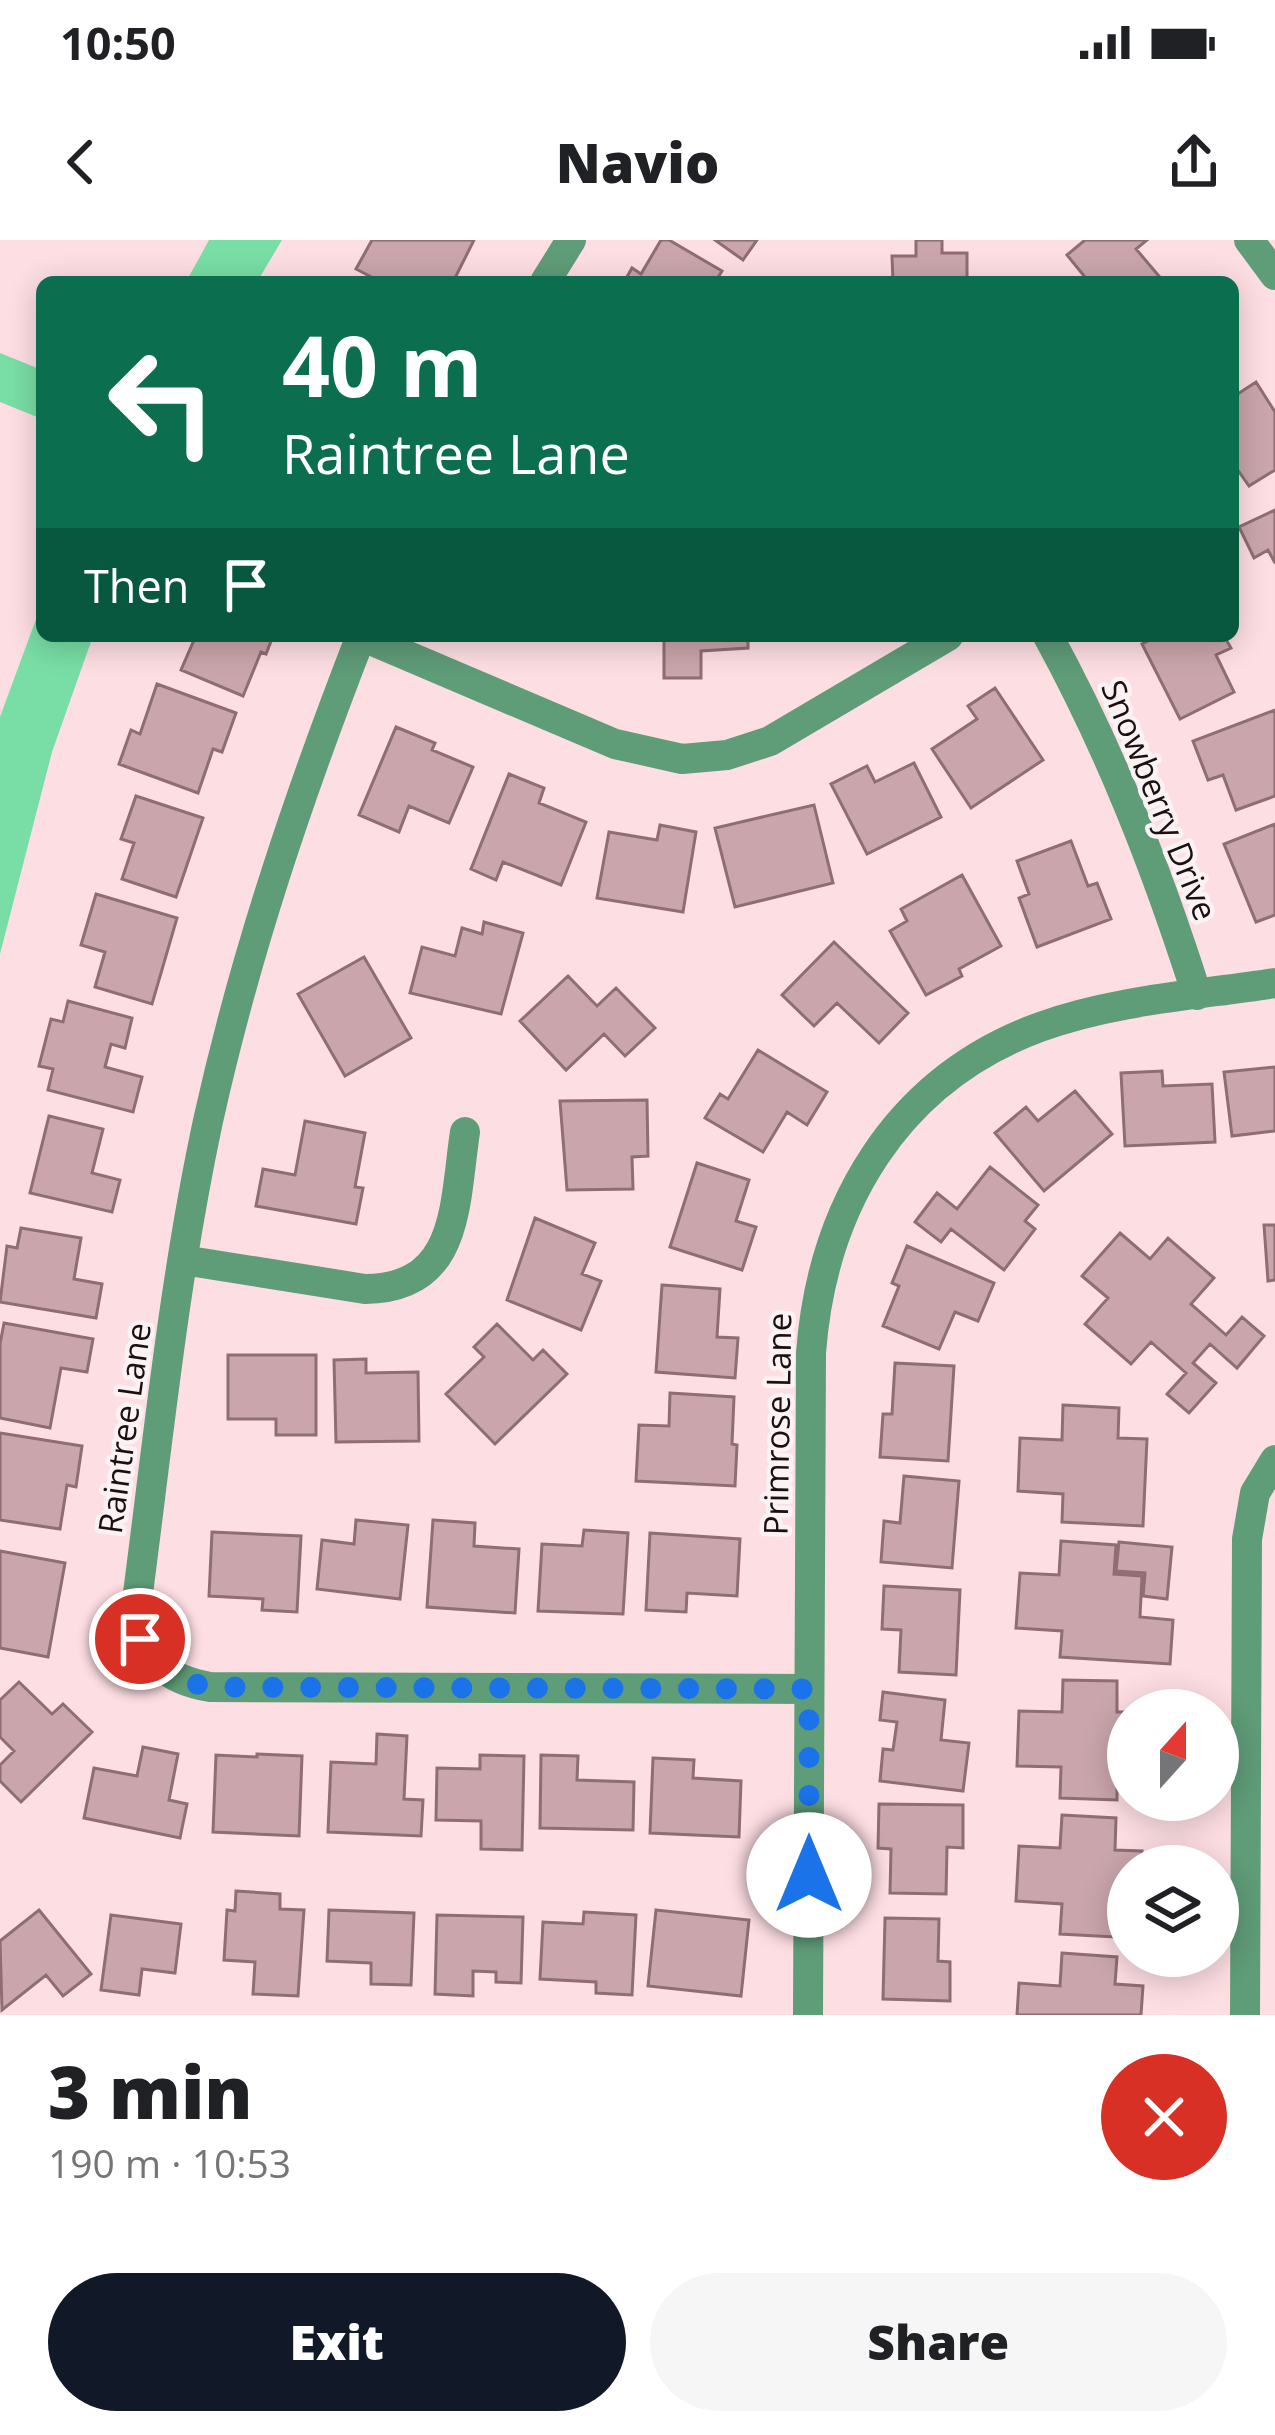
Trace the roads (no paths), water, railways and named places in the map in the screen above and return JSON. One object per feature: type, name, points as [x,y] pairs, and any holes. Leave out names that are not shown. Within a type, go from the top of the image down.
[{"type":"street","points":[[548,276],[571,240]]},
{"type":"street","points":[[1249,240],[1275,275]]},
{"type":"street","name":"Raintree Lane","points":[[359,642],[285,840],[239,991],[208,1123],[183,1260],[135,1616],[140,1639],[168,1674],[210,1687],[809,1689]]},
{"type":"street","points":[[375,642],[616,744],[682,759],[727,755],[770,741],[938,642]]},
{"type":"street","name":"Snowberry Drive","points":[[1051,642],[1124,790],[1164,891],[1197,995]]},
{"type":"street","name":"Primrose Lane","points":[[808,2015],[811,1354],[814,1304],[825,1256],[851,1194],[874,1155],[914,1108],[993,1048],[1086,1013],[1275,982]]},
{"type":"street","points":[[183,1260],[364,1289],[388,1289],[409,1282],[428,1269],[450,1230],[466,1132]]},
{"type":"street","points":[[1245,2015],[1260,1855],[1247,1539],[1256,1493],[1275,1460]]}]
